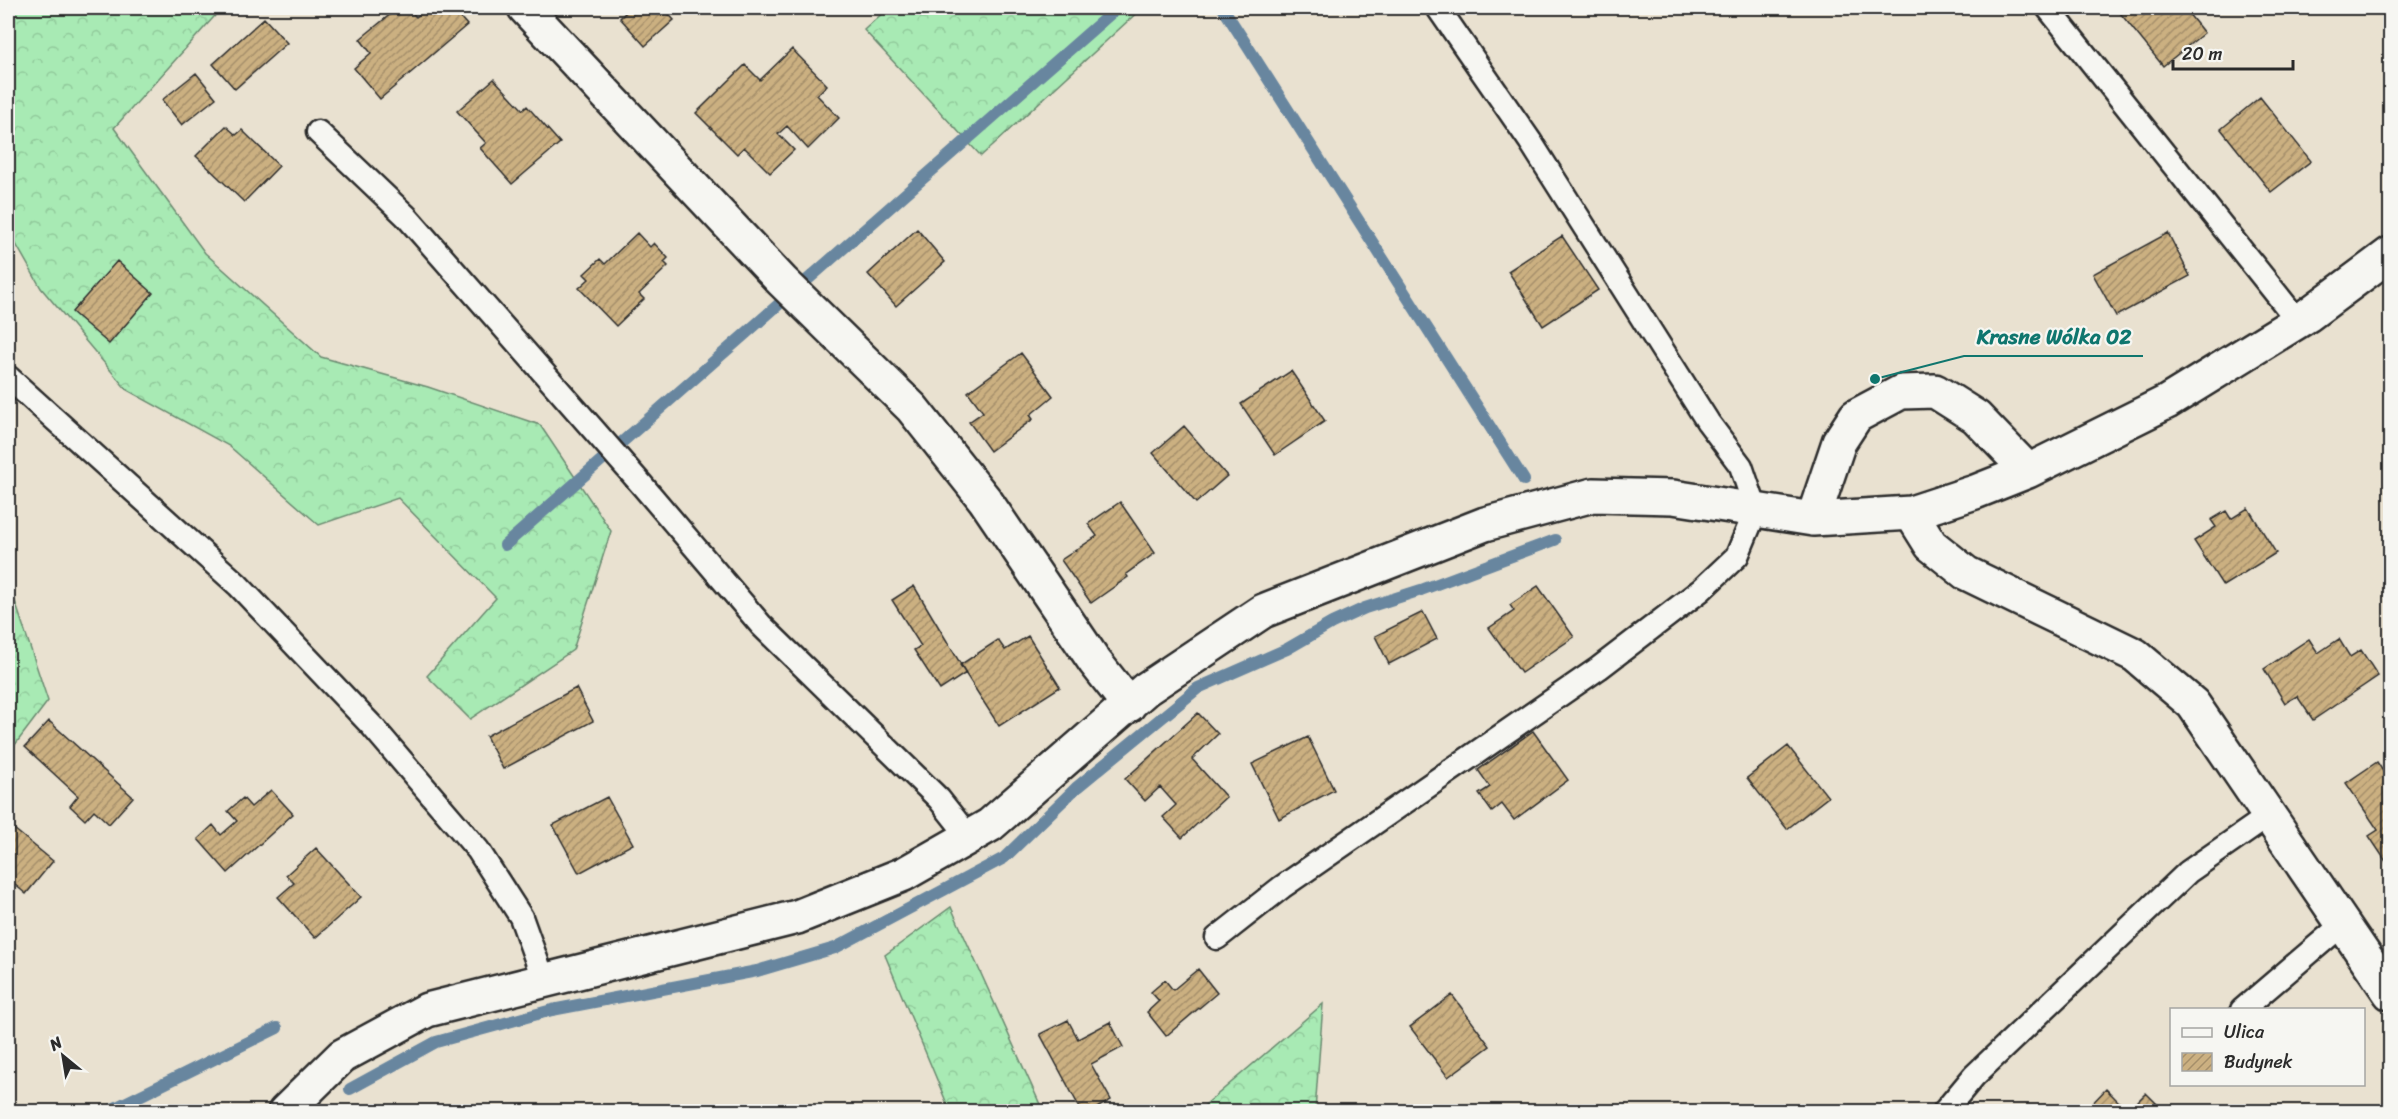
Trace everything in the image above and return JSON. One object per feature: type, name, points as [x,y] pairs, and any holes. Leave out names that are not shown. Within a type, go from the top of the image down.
[{"type":"street","points":[[525,8],[782,281],[912,408],[985,500],[1095,662],[1129,705]]},
{"type":"street","points":[[285,1112],[342,1056],[427,1010],[797,917],[904,874],[990,825],[1146,689],[1263,611],[1485,524],[1593,495],[1673,497],[1813,519],[1911,513],[1976,492],[2028,471],[2166,402],[2298,321],[2391,254]]},
{"type":"street","points":[[1813,519],[1839,442],[1856,416],[1901,392],[1935,391],[1944,396],[1976,417],[2028,471]]},
{"type":"street","points":[[1911,513],[1931,545],[1966,573],[2135,656],[2193,704],[2391,993]]},
{"type":"lane","points":[[1217,938],[1282,887],[1599,668],[1701,590],[1737,556],[1756,510],[1741,466],[1708,422],[1536,151],[1438,8]]},
{"type":"lane","points":[[2048,8],[2298,321]]},
{"type":"lane","points":[[318,132],[406,216],[642,485],[761,625],[939,799],[969,837]]},
{"type":"lane","points":[[8,377],[238,585],[373,727],[478,850],[521,917],[544,981]]},
{"type":"lane","points":[[1944,1112],[1974,1076],[2188,872],[2270,815]]},
{"type":"lane","points":[[2244,1008],[2344,923]]},
{"type":"green space","points":[[8,8],[222,8],[114,128],[205,253],[321,357],[428,387],[540,425],[611,531],[573,650],[470,719],[427,676],[496,598],[398,498],[319,525],[229,446],[127,390],[41,288],[8,230]]},
{"type":"green space","points":[[888,8],[1142,8],[981,156],[864,30]]},
{"type":"green space","points":[[8,580],[48,701],[8,754]]},
{"type":"green space","points":[[951,907],[1043,1111],[950,1111],[885,955]]},
{"type":"green space","points":[[1323,1004],[1315,1111],[1198,1111]]},
{"type":"building","points":[[398,8],[408,8],[416,17],[428,8],[452,8],[467,25],[380,99],[354,68],[371,53],[360,39]]},
{"type":"building","points":[[626,8],[663,8],[674,20],[645,46],[620,18],[628,10]]},
{"type":"building","points":[[2116,8],[2184,8],[2204,33],[2163,66]]},
{"type":"building","points":[[264,18],[287,43],[235,89],[213,64]]},
{"type":"building","points":[[792,49],[827,85],[817,95],[839,118],[808,149],[787,126],[778,134],[794,150],[770,173],[744,147],[737,154],[696,113],[745,65],[760,80]]},
{"type":"building","points":[[196,73],[216,98],[182,125],[162,100]]},
{"type":"building","points":[[494,79],[523,110],[527,106],[560,143],[512,184],[480,148],[486,143],[457,111]]},
{"type":"building","points":[[2260,97],[2311,161],[2271,192],[2221,129]]},
{"type":"building","points":[[226,126],[236,135],[242,130],[279,166],[244,202],[196,156]]},
{"type":"building","points":[[917,229],[945,262],[896,306],[868,274]]},
{"type":"building","points":[[637,233],[650,247],[654,243],[668,258],[664,262],[668,266],[639,294],[644,299],[616,326],[579,288],[589,279],[584,274],[600,259],[605,264]]},
{"type":"building","points":[[2168,233],[2190,276],[2116,316],[2093,274]]},
{"type":"building","points":[[1562,236],[1598,290],[1543,326],[1508,271]]},
{"type":"building","points":[[117,261],[153,293],[109,344],[72,312]]},
{"type":"building","points":[[1021,353],[1053,396],[1030,415],[1033,419],[990,451],[969,422],[983,412],[968,392]]},
{"type":"building","points":[[1291,371],[1325,421],[1275,455],[1241,404]]},
{"type":"building","points":[[1184,426],[1227,476],[1196,503],[1153,453]]},
{"type":"building","points":[[1120,502],[1155,553],[1126,574],[1128,577],[1091,603],[1061,560],[1097,536],[1088,524]]},
{"type":"building","points":[[2248,508],[2276,553],[2223,586],[2194,541],[2216,527],[2211,520],[2226,511],[2231,519]]},
{"type":"building","points":[[914,586],[966,673],[940,690],[914,650],[921,646],[892,600]]},
{"type":"building","points":[[1538,586],[1574,637],[1521,673],[1489,628],[1514,611],[1510,605]]},
{"type":"building","points":[[1423,612],[1437,639],[1389,664],[1375,636]]},
{"type":"building","points":[[1028,636],[1060,687],[999,726],[960,665],[998,640],[1005,650]]},
{"type":"building","points":[[2309,639],[2318,653],[2339,639],[2350,657],[2361,650],[2378,676],[2313,720],[2297,696],[2285,703],[2264,669]]},
{"type":"building","points":[[576,688],[593,721],[503,769],[486,736]]},
{"type":"building","points":[[1198,713],[1218,734],[1192,759],[1226,797],[1182,838],[1163,817],[1176,805],[1160,787],[1145,801],[1125,779]]},
{"type":"building","points":[[49,721],[133,797],[109,824],[94,810],[85,820],[70,806],[78,796],[25,747]]},
{"type":"building","points":[[1533,731],[1568,780],[1514,820],[1502,804],[1492,812],[1479,794],[1490,787],[1478,770]]},
{"type":"building","points":[[1308,737],[1334,790],[1279,819],[1252,764]]},
{"type":"building","points":[[1788,746],[1828,797],[1787,829],[1747,778]]},
{"type":"building","points":[[2377,762],[2390,782],[2390,860],[2387,863],[2369,836],[2378,830],[2346,783]]},
{"type":"building","points":[[271,790],[293,814],[228,873],[198,839],[213,825],[221,835],[237,821],[228,811],[243,798],[251,807]]},
{"type":"building","points":[[607,797],[633,844],[579,873],[553,825]]},
{"type":"building","points":[[8,824],[53,861],[26,894],[8,879]]},
{"type":"building","points":[[316,848],[361,897],[315,938],[278,897],[294,883],[286,875]]},
{"type":"building","points":[[1198,969],[1217,993],[1166,1036],[1147,1012],[1159,1001],[1151,992],[1165,980],[1173,990]]},
{"type":"building","points":[[1452,995],[1490,1046],[1448,1077],[1410,1027]]},
{"type":"building","points":[[1068,1020],[1078,1039],[1110,1022],[1123,1047],[1091,1064],[1111,1100],[1090,1112],[1082,1112],[1040,1034]]},
{"type":"building","points":[[2106,1089],[2123,1106],[2119,1112],[2084,1112]]},
{"type":"building","points":[[2146,1093],[2165,1112],[2127,1112]]},
{"type":"waterway","points":[[805,282],[1117,8]]},
{"type":"waterway","points":[[1223,8],[1524,480]]},
{"type":"waterway","points":[[505,545],[778,305]]},
{"type":"waterway","points":[[350,1089],[436,1042],[552,1010],[757,971],[835,948],[1004,858],[1076,788],[1198,688],[1287,649],[1332,623],[1365,608],[1421,590],[1555,540]]},
{"type":"waterway","points":[[107,1112],[277,1028]]},
{"type":"place","name":"Krasne Wólka 02","points":[[1875,379]]}]
